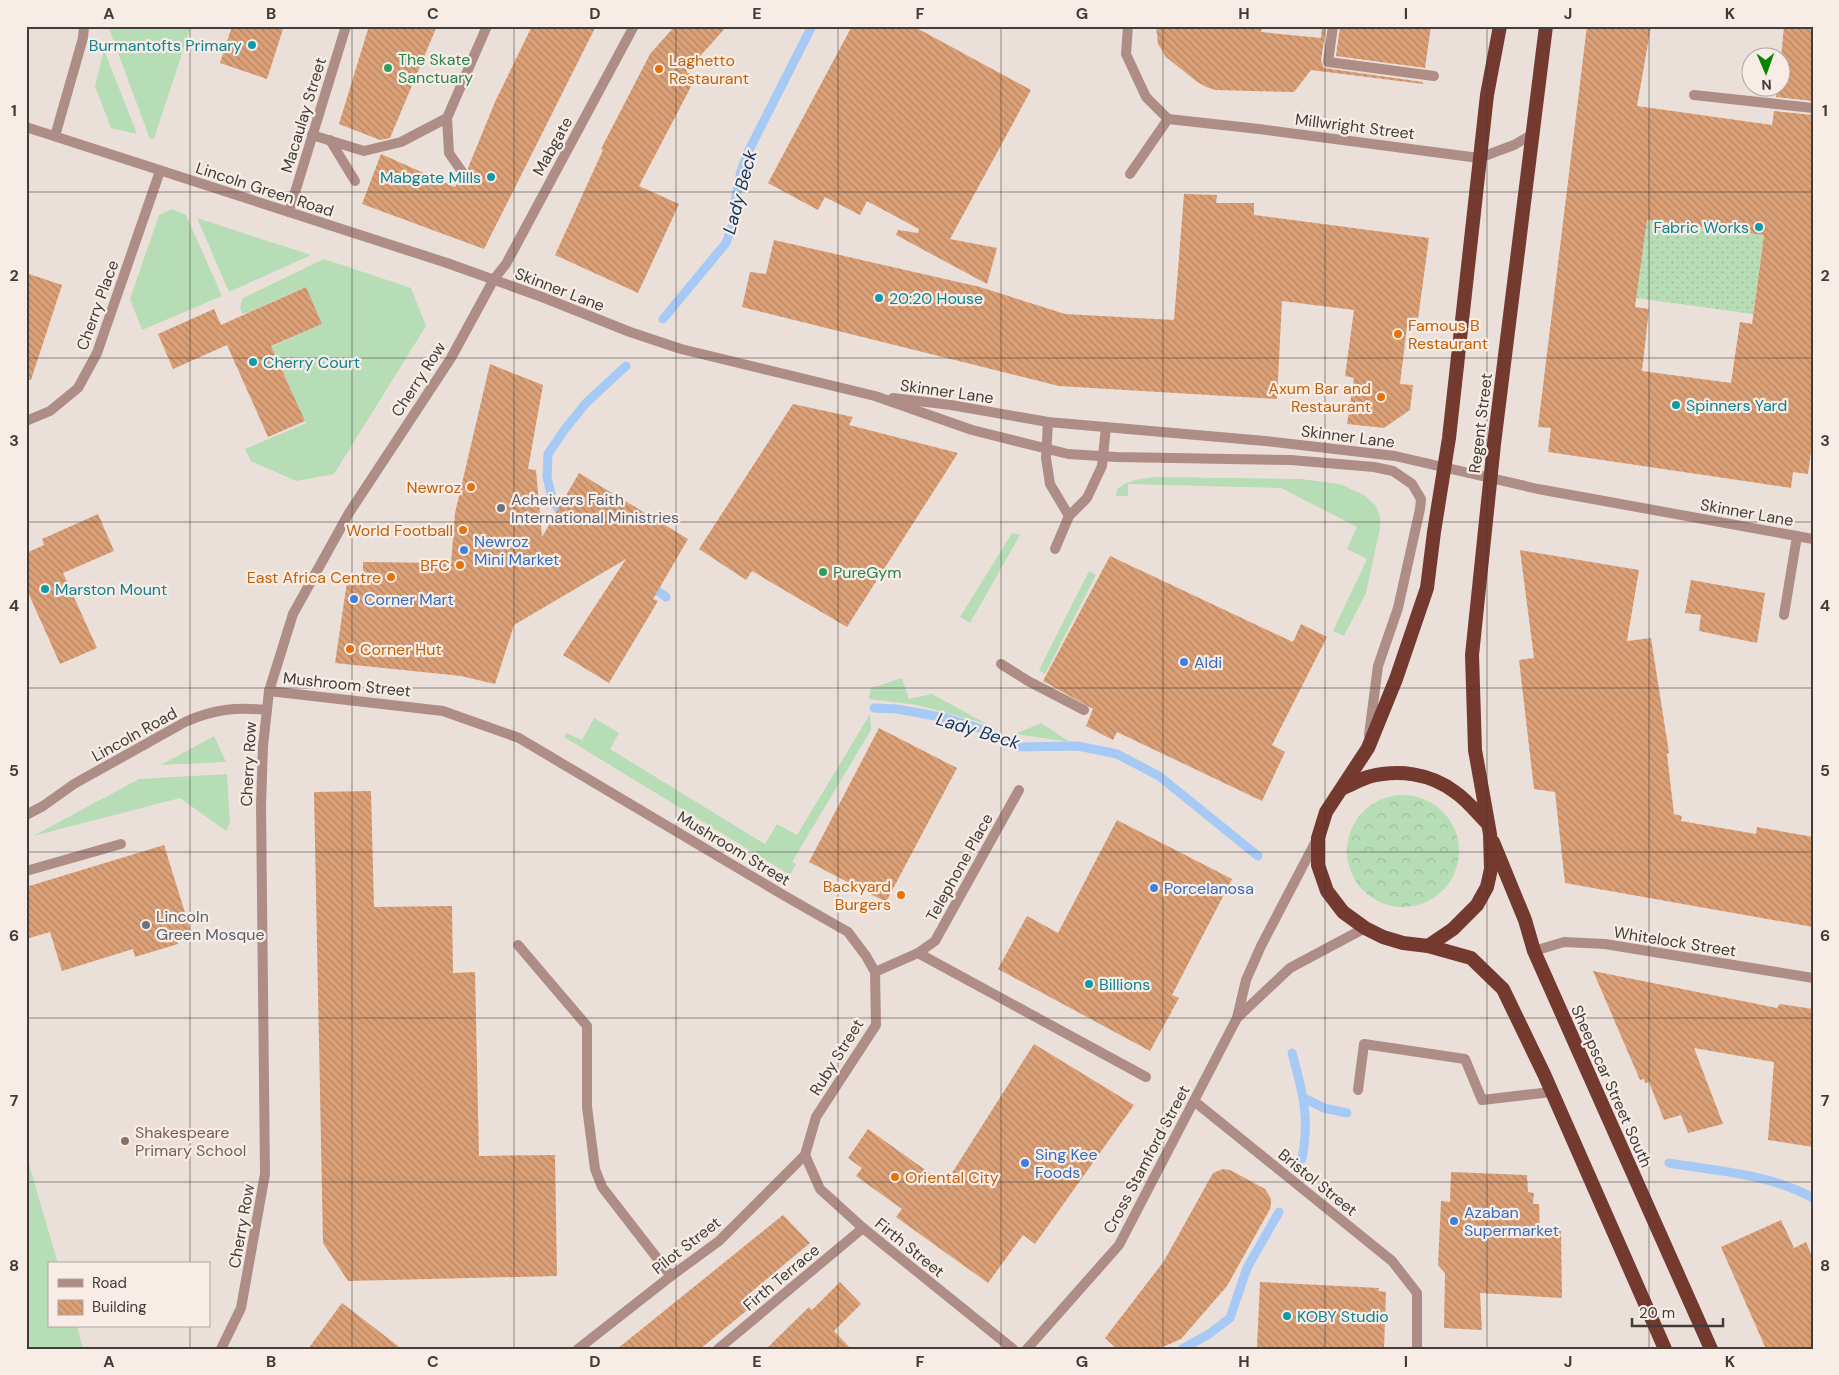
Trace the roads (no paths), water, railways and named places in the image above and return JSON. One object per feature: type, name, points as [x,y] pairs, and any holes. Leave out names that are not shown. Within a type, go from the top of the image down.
[{"type":"highway","name":"Regent Street","points":[[1342,789],[1368,748],[1396,679],[1427,588],[1445,469],[1460,346],[1486,95],[1500,26]]},
{"type":"highway","name":"Regent Street","points":[[1489,829],[1474,750],[1472,655],[1490,479],[1546,26]]},
{"type":"highway","points":[[1428,946],[1454,929],[1477,905],[1486,887],[1491,869],[1489,829],[1456,792],[1434,779],[1416,774],[1386,774],[1366,778],[1342,789],[1326,812],[1318,838],[1318,865],[1327,891],[1343,912],[1365,928],[1383,937],[1403,943],[1428,946],[1471,958],[1503,989],[1666,1349]]},
{"type":"highway","name":"Sheepscar Street South","points":[[1489,829],[1525,920],[1534,951],[1711,1349]]},
{"type":"street","points":[[54,136],[83,38],[84,26]]},
{"type":"street","name":"Macaulay Street","points":[[289,212],[346,26]]},
{"type":"street","points":[[463,173],[449,153],[447,118],[487,26]]},
{"type":"street","name":"Mabgate","points":[[494,279],[506,264],[634,26]]},
{"type":"street","points":[[1128,26],[1126,54],[1146,97],[1168,119],[1130,174]]},
{"type":"street","points":[[1333,26],[1328,62],[1434,76]]},
{"type":"street","points":[[1694,95],[1813,108]]},
{"type":"street","points":[[312,135],[364,151],[402,142],[447,118]]},
{"type":"street","name":"Millwright Street","points":[[1168,119],[1479,158],[1514,145],[1533,134]]},
{"type":"street","name":"Lincoln Green Road","points":[[26,127],[494,279]]},
{"type":"street","points":[[330,140],[355,180]]},
{"type":"street","name":"Cherry Place","points":[[26,421],[50,412],[78,388],[97,353],[160,171]]},
{"type":"street","name":"Skinner Lane","points":[[494,279],[630,332],[681,349],[875,396],[972,430],[1068,454],[1291,460],[1374,467],[1393,471],[1412,484]]},
{"type":"street","name":"Cherry Row","points":[[221,1349],[241,1308],[265,1174],[261,806],[263,746],[269,691],[293,614],[349,513],[451,358],[494,279]]},
{"type":"street","name":"Skinner Lane","points":[[875,396],[951,405],[1048,422],[1265,441],[1395,456],[1538,490],[1813,539]]},
{"type":"street","points":[[1048,422],[1046,458],[1050,484],[1069,516]]},
{"type":"street","points":[[1055,550],[1069,516],[1087,498],[1102,466],[1106,427]]},
{"type":"street","name":"Regent Street","points":[[1368,748],[1378,666],[1398,608],[1420,509],[1421,499],[1412,484]]},
{"type":"street","points":[[1784,615],[1797,536]]},
{"type":"street","points":[[1001,664],[1028,681],[1084,710]]},
{"type":"street","name":"Mushroom Street","points":[[269,691],[443,711],[519,738],[848,932],[866,956],[874,972]]},
{"type":"street","name":"Lincoln Road","points":[[26,815],[43,806],[74,784],[198,716],[219,710],[242,708],[267,710]]},
{"type":"street","name":"Telephone Place","points":[[918,953],[935,941],[1019,790]]},
{"type":"street","name":"Cross Stamford Street","points":[[1027,1349],[1119,1245],[1237,1018],[1246,980],[1260,946],[1318,838]]},
{"type":"street","points":[[26,871],[121,844]]},
{"type":"street","name":"Cross Stamford Street","points":[[1237,1018],[1290,968],[1365,928]]},
{"type":"street","name":"Whitelock Street","points":[[1534,951],[1564,942],[1604,944],[1813,978]]},
{"type":"street","points":[[518,945],[587,1026],[587,1107],[595,1169],[602,1186],[671,1276]]},
{"type":"street","points":[[874,972],[918,953],[1146,1077]]},
{"type":"street","name":"Ruby Street","points":[[806,1155],[816,1117],[876,1025],[874,972]]},
{"type":"street","points":[[1358,1090],[1364,1044],[1465,1059],[1482,1100],[1551,1092]]},
{"type":"street","name":"Bristol Street","points":[[1194,1101],[1392,1261],[1417,1293],[1417,1349]]},
{"type":"street","name":"Pilot Street","points":[[578,1349],[719,1241],[806,1155]]},
{"type":"street","name":"Firth Street","points":[[806,1155],[820,1189],[863,1228],[1013,1349]]},
{"type":"street","name":"Firth Terrace","points":[[718,1349],[863,1228]]},
{"type":"waterway","name":"Lady Beck","points":[[663,319],[726,243],[734,221],[741,171],[748,152],[812,26]]},
{"type":"waterway","name":"Lady Beck","points":[[565,517],[553,502],[547,477],[548,454],[586,403],[626,366]]},
{"type":"waterway","name":"Lady Beck","points":[[648,584],[666,597]]},
{"type":"waterway","name":"Lady Beck","points":[[874,708],[897,709],[946,718],[979,728],[1018,747],[1078,746],[1117,754],[1159,776],[1258,856]]},
{"type":"waterway","points":[[1292,1053],[1304,1105],[1305,1130],[1302,1159]]},
{"type":"waterway","points":[[1304,1098],[1324,1108],[1347,1113]]},
{"type":"waterway","points":[[1669,1163],[1761,1178],[1813,1198]]},
{"type":"waterway","points":[[1182,1349],[1209,1334],[1230,1318],[1247,1268],[1279,1212]]},
{"type":"place","name":"Burmantofts Primary","points":[[252,45]]},
{"type":"place","name":"The Skate Sanctuary","points":[[388,68]]},
{"type":"place","name":"Laghetto Restaurant","points":[[659,69]]},
{"type":"place","name":"Mabgate Mills","points":[[491,177]]},
{"type":"place","name":"Fabric Works","points":[[1759,227]]},
{"type":"place","name":"20:20 House","points":[[879,298]]},
{"type":"place","name":"Famous B Restaurant","points":[[1398,334]]},
{"type":"place","name":"Cherry Court","points":[[253,362]]},
{"type":"place","name":"Axum Bar and Restaurant","points":[[1381,397]]},
{"type":"place","name":"Spinners Yard","points":[[1676,405]]},
{"type":"place","name":"Newroz","points":[[471,487]]},
{"type":"place","name":"Acheivers Faith International Ministries","points":[[501,508]]},
{"type":"place","name":"World Football","points":[[463,530]]},
{"type":"place","name":"Newroz Mini Market","points":[[464,550]]},
{"type":"place","name":"BFC","points":[[460,565]]},
{"type":"place","name":"PureGym","points":[[823,572]]},
{"type":"place","name":"East Africa Centre","points":[[391,577]]},
{"type":"place","name":"Marston Mount","points":[[45,589]]},
{"type":"place","name":"Corner Mart","points":[[354,599]]},
{"type":"place","name":"Corner Hut","points":[[350,649]]},
{"type":"place","name":"Aldi","points":[[1184,662]]},
{"type":"place","name":"Porcelanosa","points":[[1154,888]]},
{"type":"place","name":"Backyard Burgers","points":[[901,895]]},
{"type":"place","name":"Lincoln Green Mosque","points":[[146,925]]},
{"type":"place","name":"Billions","points":[[1089,984]]},
{"type":"place","name":"Shakespeare Primary School","points":[[125,1141]]},
{"type":"place","name":"Sing Kee Foods","points":[[1025,1163]]},
{"type":"place","name":"Oriental City","points":[[895,1177]]},
{"type":"place","name":"Azaban Supermarket","points":[[1454,1221]]},
{"type":"place","name":"KOBY Studio","points":[[1287,1316]]}]
